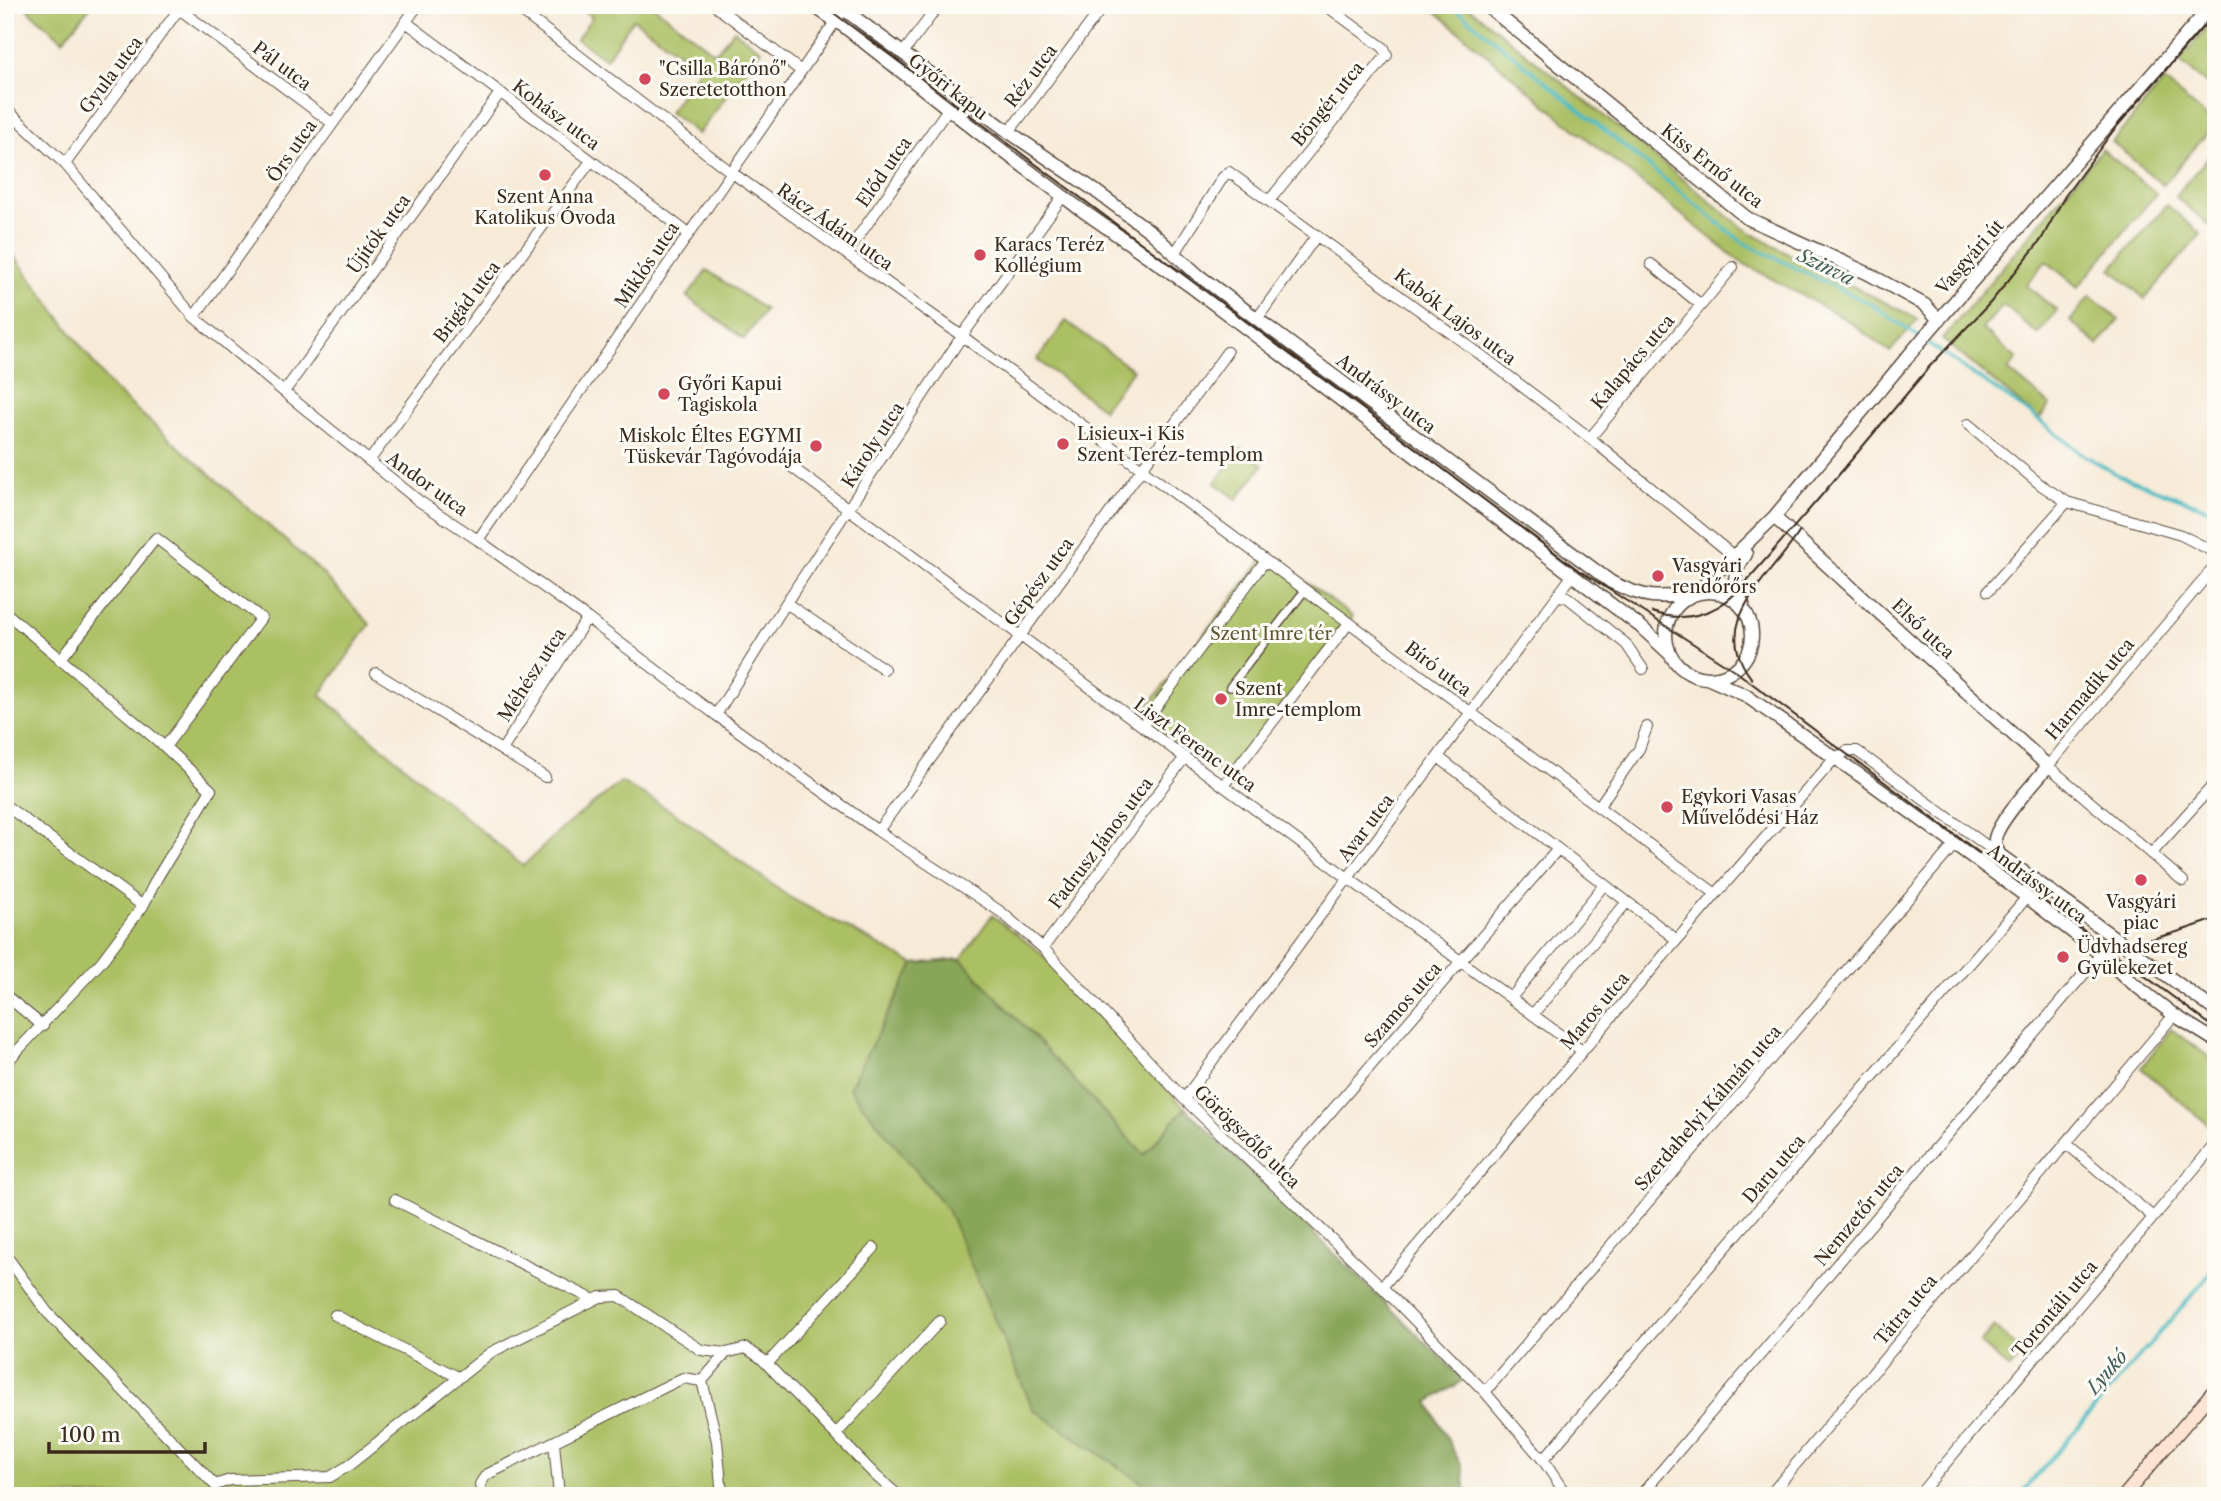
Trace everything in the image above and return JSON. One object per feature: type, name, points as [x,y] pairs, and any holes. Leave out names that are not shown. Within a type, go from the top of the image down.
[{"type":"main road","points":[[2124,1496],[2216,1388]]},
{"type":"street","name":"Örs utca","points":[[194,317],[418,5]]},
{"type":"street","name":"Rácz Ádám utca","points":[[513,5],[731,172],[962,336],[1142,469]]},
{"type":"street","points":[[714,5],[801,71]]},
{"type":"street","name":"Győri kapu","points":[[812,5],[839,12],[903,53],[1009,132],[1073,175]]},
{"type":"street","points":[[903,53],[939,5]]},
{"type":"street","name":"Réz utca","points":[[1009,132],[1104,5]]},
{"type":"street","name":"Böngér utca","points":[[1269,201],[1387,55],[1384,48],[1325,5]]},
{"type":"street","name":"Kiss Ernő utca","points":[[1486,5],[1747,218],[1867,273],[1925,305],[1939,320]]},
{"type":"street","name":"Vasgyári út","points":[[1696,593],[1774,517],[1912,351],[2212,5]]},
{"type":"street","name":"Pál utca","points":[[181,7],[332,123]]},
{"type":"street","name":"Gyula utca","points":[[65,164],[181,7]]},
{"type":"street","name":"Miklós utca","points":[[478,540],[839,12]]},
{"type":"street","name":"Győri kapu","points":[[839,12],[948,109],[1063,196]]},
{"type":"street","name":"Kohász utca","points":[[406,22],[688,233]]},
{"type":"street","name":"Újítók utca","points":[[284,393],[500,93]]},
{"type":"street","name":"Andor utca","points":[[5,108],[65,164],[194,317],[284,393],[419,501],[587,618],[878,831]]},
{"type":"street","name":"Előd utca","points":[[846,254],[948,109]]},
{"type":"street","name":"Brigád utca","points":[[369,461],[591,161]]},
{"type":"street","name":"Kabók Lajos utca","points":[[1174,255],[1223,177],[1229,172],[1590,438],[1735,557]]},
{"type":"street","name":"Andrássy utca","points":[[1073,175],[1151,232],[1174,255],[1257,319],[1611,582],[1636,595],[1656,598],[1696,593]]},
{"type":"street","name":"Károly utca","points":[[716,715],[786,603],[962,336],[1063,196]]},
{"type":"street","name":"Andrássy utca","points":[[1063,196],[1189,285],[1572,579],[1641,626],[1670,654]]},
{"type":"street","points":[[1257,319],[1317,235]]},
{"type":"street","points":[[1651,264],[1701,306]]},
{"type":"street","name":"Kalapács utca","points":[[1590,438],[1733,267]]},
{"type":"street","name":"Gépész utca","points":[[878,831],[1227,352]]},
{"type":"street","points":[[1968,424],[2041,485],[2067,502],[2181,535],[2216,553]]},
{"type":"street","name":"Liszt Ferenc utca","points":[[789,465],[1583,1051]]},
{"type":"street","name":"Bíró utca","points":[[1142,469],[1716,894]]},
{"type":"street","points":[[1988,591],[2067,502]]},
{"type":"street","name":"Első utca","points":[[1774,517],[2048,766]]},
{"type":"street","name":"Vasgyári út","points":[[1747,614],[1736,590],[1734,574],[1758,534]]},
{"type":"street","points":[[60,660],[156,538],[261,618],[165,747]]},
{"type":"street","points":[[1142,726],[1265,561]]},
{"type":"street","name":"Harmadik utca","points":[[1991,842],[2003,822],[2048,766],[2216,565]]},
{"type":"street","name":"Avar utca","points":[[1184,1099],[1572,579]]},
{"type":"street","points":[[1230,687],[1305,590]]},
{"type":"street","points":[[1696,593],[1724,594],[1738,603],[1747,614],[1752,627],[1752,639],[1746,658],[1734,670],[1719,677],[1707,678],[1685,672],[1670,654],[1666,641],[1669,617],[1680,602],[1696,593]]},
{"type":"street","points":[[1558,596],[1567,597],[1626,644],[1643,669]]},
{"type":"street","points":[[786,603],[884,669]]},
{"type":"street","points":[[5,612],[165,747],[211,790],[143,906],[101,962],[5,1064]]},
{"type":"street","name":"Méhész utca","points":[[502,750],[587,618]]},
{"type":"street","points":[[1223,786],[1349,623]]},
{"type":"street","name":"Méhész utca","points":[[376,673],[545,777]]},
{"type":"street","name":"Andrássy utca","points":[[1707,678],[1745,695],[1835,758],[2027,897],[2174,1015],[2216,1041]]},
{"type":"street","points":[[1599,806],[1639,749],[1647,727]]},
{"type":"street","name":"Andrássy utca","points":[[1835,758],[1847,751],[1857,751],[1991,842],[2000,855],[2216,1011]]},
{"type":"street","name":"Fadrusz János utca","points":[[1043,948],[1185,757]]},
{"type":"street","points":[[1438,757],[1677,940]]},
{"type":"street","name":"Maros utca","points":[[1382,1287],[1835,758]]},
{"type":"street","points":[[2048,766],[2183,881]]},
{"type":"street","points":[[2151,853],[2216,782]]},
{"type":"street","points":[[5,805],[143,906]]},
{"type":"street","name":"Görögszőlő utca","points":[[878,831],[1001,912],[1043,948],[1184,1099],[1382,1287],[1485,1392],[1543,1460],[1567,1496]]},
{"type":"street","points":[[1968,853],[1977,853],[1991,842]]},
{"type":"street","name":"Szerdahelyi Kálmán utca","points":[[1485,1392],[1955,844]]},
{"type":"street","name":"Szamos utca","points":[[1271,1181],[1558,849]]},
{"type":"street","points":[[1511,998],[1604,884]]},
{"type":"street","name":"Daru utca","points":[[1543,1460],[2027,897]]},
{"type":"street","points":[[1533,1014],[1627,902]]},
{"type":"street","name":"Nemzetőr utca","points":[[1640,1496],[2101,954]]},
{"type":"street","points":[[5,995],[43,1026]]},
{"type":"street","name":"Tátra utca","points":[[1769,1496],[2174,1015]]},
{"type":"street","name":"Torontáli utca","points":[[1918,1496],[2216,1143]]},
{"type":"street","points":[[2067,1144],[2153,1217]]},
{"type":"street","points":[[395,1200],[594,1300]]},
{"type":"street","points":[[767,1364],[874,1248]]},
{"type":"street","points":[[5,1254],[47,1312],[215,1490],[230,1480],[330,1477],[348,1466],[490,1353],[600,1297],[619,1296],[701,1350],[726,1353],[746,1348],[767,1364],[876,1476],[899,1496]]},
{"type":"street","points":[[335,1315],[458,1377]]},
{"type":"street","points":[[836,1433],[940,1321]]},
{"type":"street","points":[[702,1381],[726,1353]]},
{"type":"street","points":[[482,1496],[480,1484],[486,1475],[683,1378],[702,1381]]},
{"type":"street","points":[[702,1381],[717,1441],[722,1496]]},
{"type":"street","points":[[554,1443],[559,1496]]},
{"type":"green space","points":[[32,5],[92,5],[63,40],[28,10]]},
{"type":"green space","points":[[575,5],[652,5],[715,53],[734,30],[761,50],[698,134],[669,112],[700,68],[633,19],[606,59],[577,39],[592,17]]},
{"type":"green space","points":[[1428,5],[1466,5],[1742,227],[1781,250],[1918,319],[1890,352],[1844,318],[1739,261],[1561,118]]},
{"type":"green space","points":[[2214,19],[2216,88],[2214,90],[2179,61]]},
{"type":"green space","points":[[2164,81],[2215,124],[2163,185],[2112,142]]},
{"type":"green space","points":[[2216,148],[2216,216],[2209,225],[2175,196]]},
{"type":"green space","points":[[2102,149],[2156,194],[2078,287],[2046,261],[2026,285],[2057,311],[2038,334],[2003,305],[1982,329],[2017,359],[2008,370],[2050,405],[2039,419],[1942,339]]},
{"type":"green space","points":[[2167,205],[2201,234],[2145,299],[2111,269]]},
{"type":"green space","points":[[5,243],[112,388],[319,570],[370,624],[320,695],[523,866],[564,827],[621,782],[675,813],[789,897],[914,964],[961,959],[992,915],[1040,952],[1185,1108],[1464,1380],[1428,1402],[1463,1469],[1466,1496],[5,1496]]},
{"type":"green space","points":[[707,270],[765,310],[744,339],[687,297]]},
{"type":"green space","points":[[2090,296],[2119,320],[2098,345],[2070,321]]},
{"type":"green space","points":[[1066,321],[1133,370],[1103,409],[1037,360]]},
{"type":"green space","points":[[1241,448],[1263,465],[1237,499],[1215,483]]},
{"type":"green space","name":"Szent Imre tér","points":[[1268,553],[1353,617],[1223,779],[1140,716]]},
{"type":"green space","points":[[961,959],[1144,1155],[1185,1108],[1464,1380],[1428,1402],[1463,1469],[1466,1496],[1162,1496],[1033,1409],[947,1209],[849,1088],[914,964]]},
{"type":"green space","points":[[2171,1029],[2216,1062],[2216,1131],[2141,1068]]},
{"type":"green space","points":[[1994,1327],[2024,1353],[2010,1369],[1980,1343]]},
{"type":"waterway","name":"Szinva","points":[[1451,5],[1742,242],[1871,304],[2031,414],[2081,453],[2118,475],[2216,512]]},
{"type":"waterway","name":"Lyukó","points":[[2019,1496],[2216,1267]]},
{"type":"tram line","points":[[823,5],[1577,569],[1734,670],[2216,1029]]},
{"type":"tram line","points":[[1652,612],[1676,617],[1698,615],[1719,606],[1737,592],[1930,366],[1990,303],[2041,240],[2065,196],[2113,131],[2216,12]]},
{"type":"tram line","points":[[1752,679],[1740,658],[1736,638],[1740,619],[1748,600],[1800,531]]},
{"type":"tram line","points":[[2100,939],[2115,942],[2144,940],[2216,919]]},
{"type":"place","name":"\"Csilla Bárónő\" Szeretetotthon","points":[[645,79]]},
{"type":"place","name":"Szent Anna Katolikus Óvoda","points":[[545,175]]},
{"type":"place","name":"Karacs Teréz Kollégium","points":[[980,255]]},
{"type":"place","name":"Győri Kapui Tagiskola","points":[[664,394]]},
{"type":"place","name":"Lisieux-i Kis Szent Teréz-templom","points":[[1063,444]]},
{"type":"place","name":"Miskolc Éltes EGYMI Tüskevár Tagóvodája","points":[[816,446]]},
{"type":"place","name":"Vasgyári rendőrőrs","points":[[1658,576]]},
{"type":"place","name":"Szent Imre-templom","points":[[1221,699]]},
{"type":"place","name":"Egykori Vasas Művelődési Ház","points":[[1667,807]]},
{"type":"place","name":"Vasgyári piac","points":[[2141,880]]},
{"type":"place","name":"Üdvhadsereg Gyülekezet","points":[[2063,957]]}]
